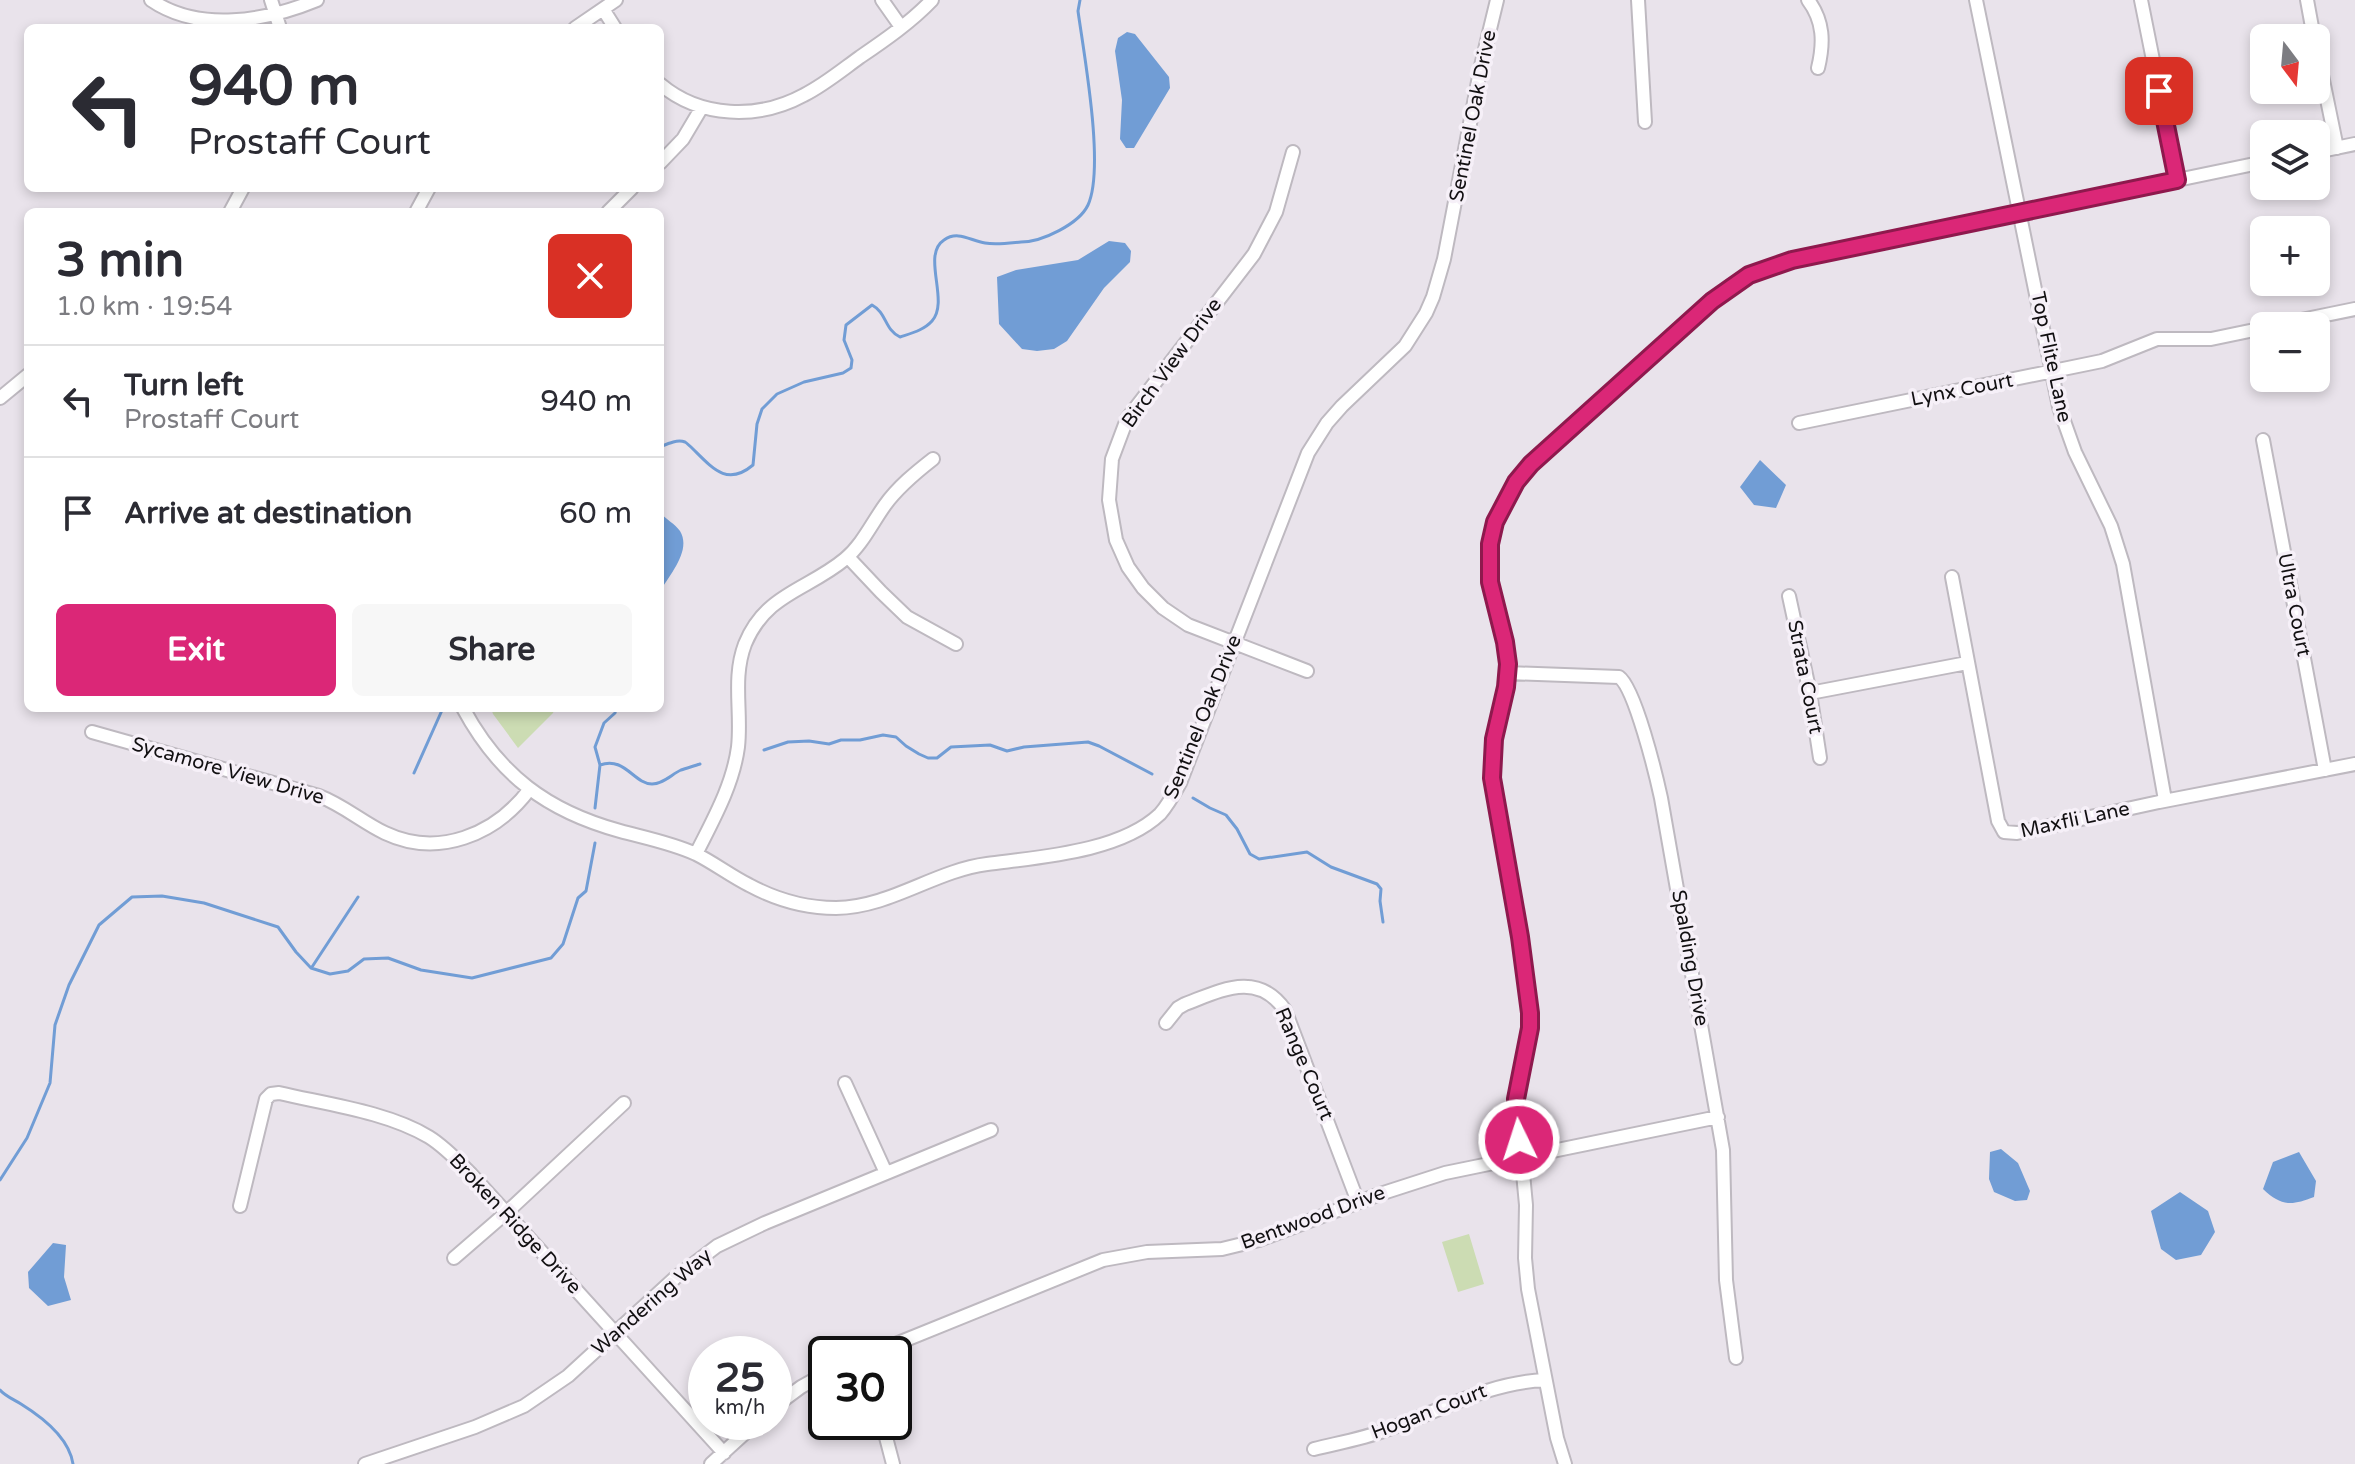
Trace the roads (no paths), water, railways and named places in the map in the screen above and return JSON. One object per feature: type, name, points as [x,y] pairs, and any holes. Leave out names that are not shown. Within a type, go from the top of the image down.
[{"type":"street","points":[[151,0],[173,12],[210,20],[276,13],[317,0]]},
{"type":"street","points":[[271,0],[279,24]]},
{"type":"street","points":[[581,24],[616,0]]},
{"type":"street","points":[[882,0],[901,27]]},
{"type":"street","points":[[664,87],[702,107],[737,113],[781,106],[815,89],[901,27],[932,0]]},
{"type":"street","name":"Sentinel Oak Drive","points":[[465,712],[481,739],[505,767],[529,790],[566,812],[696,854],[768,895],[797,903],[835,908],[883,900],[971,867],[1024,861],[1116,840],[1140,829],[1174,795],[1293,488],[1317,438],[1342,406],[1405,346],[1433,297],[1444,259],[1481,66],[1497,0]]},
{"type":"street","points":[[1638,0],[1645,122]]},
{"type":"street","points":[[1808,0],[1823,36],[1818,68]]},
{"type":"street","name":"Top Flite Lane","points":[[1976,0],[2066,430],[2111,526],[2123,564],[2165,800]]},
{"type":"street","points":[[2141,0],[2177,180]]},
{"type":"street","points":[[2307,0],[2311,24]]},
{"type":"street","points":[[603,9],[612,24]]},
{"type":"street","points":[[2328,104],[2337,148]]},
{"type":"street","points":[[664,159],[683,139],[702,107]]},
{"type":"street","points":[[2330,149],[2355,144]]},
{"type":"street","name":"Birch View Drive","points":[[1293,152],[1276,212],[1254,254],[1127,419],[1110,472],[1109,500],[1113,529],[1122,554],[1135,578],[1153,599],[1188,625],[1307,671]]},
{"type":"street","points":[[1563,1464],[1528,1289],[1526,1205],[1516,1099],[1530,1028],[1530,1013],[1492,778],[1494,739],[1508,673],[1505,642],[1490,582],[1489,560],[1493,530],[1504,502],[1516,482],[1547,449],[1712,301],[1749,275],[1792,260],[2250,165]]},
{"type":"street","points":[[612,208],[628,192]]},
{"type":"street","points":[[2330,314],[2355,309]]},
{"type":"street","name":"Lynx Court","points":[[1799,423],[2113,358],[2157,339],[2211,339],[2250,331]]},
{"type":"street","points":[[0,398],[24,378]]},
{"type":"street","points":[[0,390],[13,386]]},
{"type":"street","name":"Ultra Court","points":[[2263,440],[2325,770]]},
{"type":"street","points":[[696,854],[732,774],[738,738],[738,674],[745,643],[755,625],[788,593],[831,570],[848,557],[895,492],[933,459]]},
{"type":"street","points":[[848,557],[907,617],[956,644]]},
{"type":"street","name":"Maxfli Lane","points":[[1952,577],[1998,821],[2004,832],[2017,833],[2165,800],[2355,764]]},
{"type":"street","name":"Strata Court","points":[[1789,596],[1820,758]]},
{"type":"street","points":[[1810,693],[1967,663]]},
{"type":"street","name":"Spalding Drive","points":[[1508,673],[1604,675],[1626,681],[1661,798],[1718,1117],[1725,1181],[1726,1280],[1736,1358]]},
{"type":"street","name":"Sycamore View Drive","points":[[92,732],[319,796],[344,807],[386,833],[421,842],[446,842],[482,832],[507,815],[529,790]]},
{"type":"street","name":"Range Court","points":[[1166,1023],[1185,1004],[1229,988],[1253,987],[1274,997],[1285,1010],[1358,1202]]},
{"type":"street","points":[[845,1083],[886,1173]]},
{"type":"street","name":"Broken Ridge Drive","points":[[240,1206],[266,1099],[271,1094],[279,1093],[391,1120],[432,1138],[506,1213],[724,1453]]},
{"type":"street","points":[[454,1258],[624,1103]]},
{"type":"street","name":"Bentwood Drive","points":[[912,1337],[1103,1260],[1147,1252],[1222,1249],[1259,1240],[1416,1181],[1718,1117]]},
{"type":"street","name":"Wandering Way","points":[[365,1464],[475,1427],[524,1406],[568,1376],[675,1278],[717,1246],[765,1223],[991,1130]]},
{"type":"street","name":"Hogan Court","points":[[1314,1449],[1388,1430],[1494,1388],[1545,1380]]},
{"type":"street","points":[[711,1464],[738,1440]]},
{"type":"street","points":[[887,1440],[893,1464]]},
{"type":"water","points":[[1127,32],[1135,34],[1169,77],[1170,88],[1134,148],[1126,148],[1120,139],[1122,100],[1115,51],[1118,38]]},
{"type":"water","points":[[1109,241],[1125,243],[1131,251],[1130,262],[1104,288],[1067,341],[1054,349],[1022,349],[999,324],[997,277],[1016,270],[1078,260]]},
{"type":"water","points":[[1760,460],[1786,485],[1776,508],[1754,505],[1740,487]]},
{"type":"water","points":[[664,516],[676,526],[683,539],[678,563],[664,586]]},
{"type":"water","points":[[2001,1149],[2018,1163],[2030,1191],[2027,1200],[2015,1201],[1994,1192],[1989,1179],[1990,1152]]},
{"type":"water","points":[[2299,1152],[2316,1181],[2314,1197],[2293,1203],[2275,1199],[2263,1189],[2273,1162]]},
{"type":"water","points":[[2180,1192],[2208,1211],[2215,1232],[2201,1255],[2176,1260],[2161,1249],[2151,1211]]},
{"type":"water","points":[[53,1243],[66,1245],[64,1277],[71,1300],[48,1306],[29,1288],[28,1272]]},
{"type":"waterway","points":[[664,445],[675,441],[685,442],[722,473],[729,475],[744,471],[753,465],[757,424],[762,409],[777,394],[851,368],[852,360],[844,340],[846,325],[872,305],[900,337],[922,329],[932,321],[938,302],[935,256],[944,240],[959,236],[989,244],[1030,241],[1059,231],[1077,219],[1088,205],[1093,188],[1094,165],[1092,111],[1078,11],[1080,0]]},
{"type":"waterway","points":[[414,773],[441,712]]},
{"type":"waterway","points":[[595,808],[600,765],[595,747],[604,723],[615,712]]},
{"type":"waterway","points":[[764,750],[788,742],[829,744],[883,735],[896,737],[928,758],[937,758],[951,747],[990,745],[1007,751],[1088,742],[1152,774]]},
{"type":"waterway","points":[[600,765],[616,764],[640,780],[656,784],[681,770],[700,764]]},
{"type":"waterway","points":[[1193,798],[1226,815],[1250,854],[1259,859],[1307,852],[1331,867],[1377,884],[1381,889],[1383,922]]},
{"type":"waterway","points":[[0,1180],[27,1138],[50,1083],[55,1025],[69,985],[99,925],[132,897],[162,896],[204,903],[278,927],[311,968],[330,974],[348,971],[364,959],[388,958],[421,970],[472,978],[551,958],[563,944],[578,898],[586,891],[595,843]]},
{"type":"waterway","points":[[312,967],[358,897]]},
{"type":"waterway","points":[[0,1390],[53,1429],[66,1445],[73,1464]]}]
